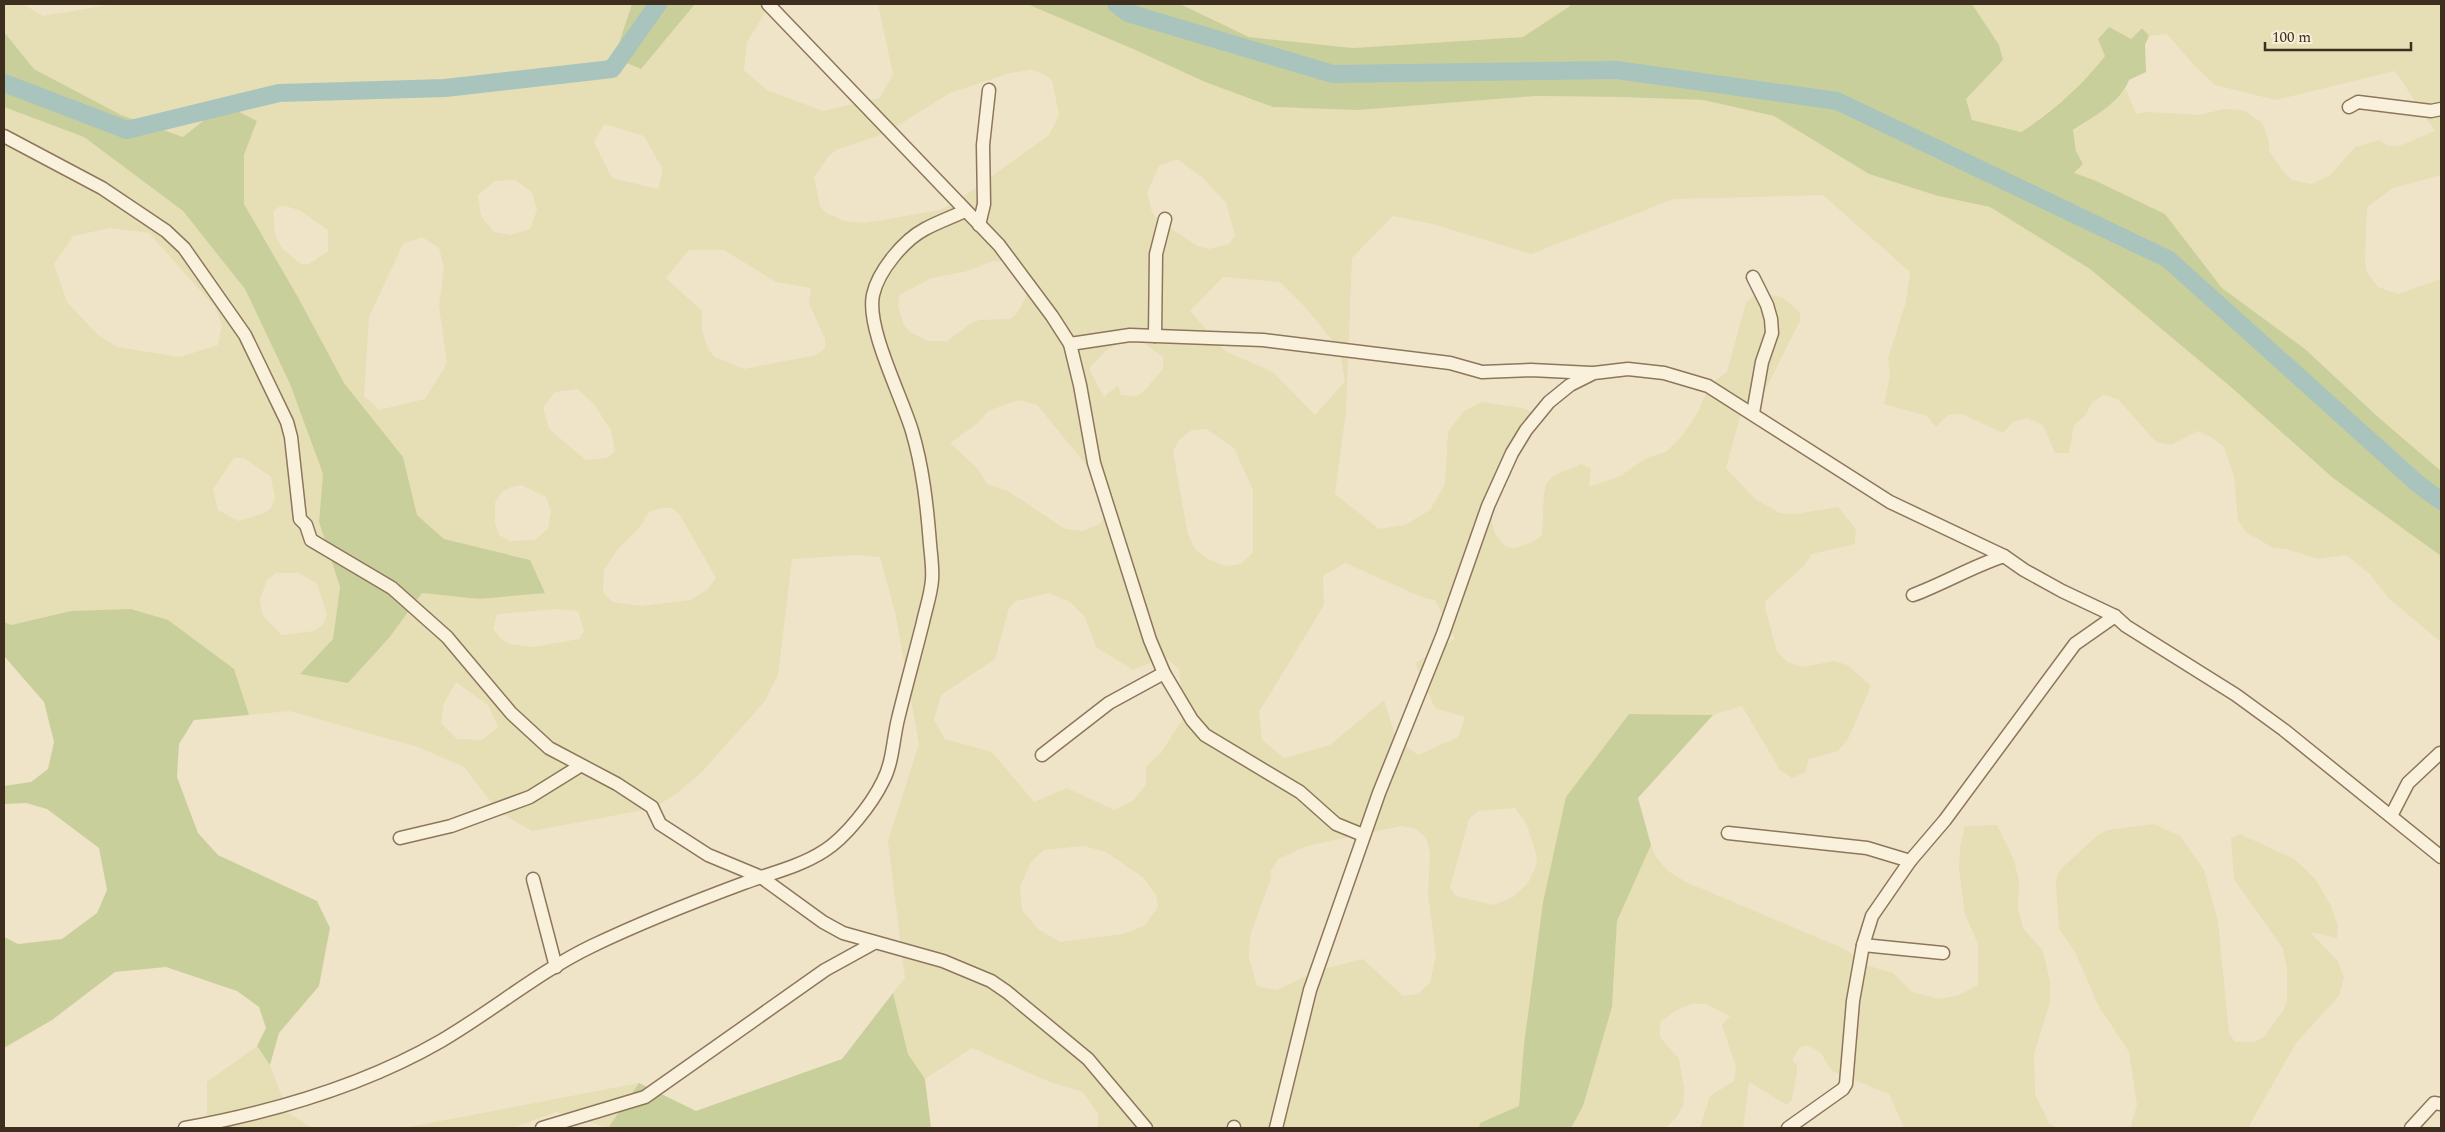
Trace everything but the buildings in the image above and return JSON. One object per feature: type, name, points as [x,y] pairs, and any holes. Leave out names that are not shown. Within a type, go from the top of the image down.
[{"type":"street","points":[[768,4],[999,245],[1052,316],[1070,344],[1080,385],[1094,463],[1150,640],[1164,672],[1197,728],[1205,735],[1300,792],[1336,824],[1363,836]]},
{"type":"street","points":[[979,225],[984,204],[984,145],[989,90]]},
{"type":"street","points":[[2348,107],[2358,102],[2431,110],[2441,109]]},
{"type":"street","points":[[4,136],[102,188],[166,231],[184,248],[245,335],[287,422],[291,437],[300,519],[306,525],[311,540],[392,588],[447,637],[516,718],[549,748],[617,784],[652,807],[660,824],[708,855],[761,877],[823,922],[843,934],[943,961],[991,981],[1088,1059],[1146,1128]]},
{"type":"street","points":[[185,1128],[257,1113],[366,1077],[439,1042],[586,949],[639,923],[761,877],[787,870],[832,846],[878,791],[888,771],[898,720],[929,596],[932,573],[921,466],[909,420],[877,331],[872,310],[873,293],[882,274],[904,246],[922,230],[965,211]]},
{"type":"street","points":[[1155,336],[1156,254],[1165,219]]},
{"type":"street","points":[[1753,277],[1767,305],[1772,333],[1762,362],[1753,413]]},
{"type":"street","points":[[1070,344],[1130,335],[1263,340],[1450,363],[1482,372],[1530,370],[1594,373],[1628,369],[1678,376],[1708,386],[1753,413],[1846,476],[1890,502],[2004,556],[2024,570],[2062,591],[2115,616],[2126,626],[2236,694],[2441,857]]},
{"type":"street","points":[[1276,1128],[1310,990],[1399,738],[1443,634],[1488,506],[1512,453],[1537,415],[1549,402],[1570,385],[1594,373]]},
{"type":"street","points":[[1913,595],[1945,583],[1976,565],[2004,556]]},
{"type":"street","points":[[1788,1128],[1843,1089],[1846,1084],[1853,1001],[1863,945],[1872,916],[1910,861],[1946,820],[2076,644],[2115,616]]},
{"type":"street","points":[[1042,755],[1108,702],[1164,672]]},
{"type":"street","points":[[2391,816],[2408,783],[2440,753]]},
{"type":"street","points":[[400,838],[451,826],[530,797],[580,766]]},
{"type":"street","points":[[1728,833],[1867,848],[1910,861]]},
{"type":"street","points":[[533,879],[556,967]]},
{"type":"street","points":[[542,1128],[645,1097],[825,970],[874,943]]},
{"type":"street","points":[[1863,945],[1943,953]]},
{"type":"street","points":[[2412,1128],[2434,1103],[2441,1104]]},
{"type":"shaded area","points":[[4,4],[23,4],[43,16],[114,4],[632,4],[614,58],[640,69],[695,4],[770,4],[747,42],[744,70],[767,90],[823,111],[880,98],[893,74],[878,4],[1027,4],[1205,82],[1273,107],[1358,110],[1536,96],[1620,97],[1703,100],[1774,116],[1869,174],[1938,196],[1990,207],[2090,269],[2232,388],[2333,478],[2441,556],[2441,642],[2388,598],[2370,574],[2346,555],[2317,559],[2287,549],[2273,548],[2246,532],[2238,520],[2234,476],[2224,447],[2211,437],[2198,431],[2171,445],[2156,442],[2118,399],[2103,395],[2092,403],[2085,416],[2074,425],[2069,453],[2055,453],[2043,425],[2027,418],[2013,422],[2003,433],[1962,414],[1948,415],[1936,427],[1927,416],[1884,404],[1890,376],[1888,358],[1906,302],[1910,272],[1823,195],[1674,199],[1531,254],[1433,224],[1393,216],[1352,258],[1346,411],[1335,494],[1379,529],[1405,525],[1430,510],[1445,484],[1448,432],[1464,411],[1481,402],[1523,408],[1532,412],[1537,420],[1530,439],[1500,481],[1490,512],[1494,532],[1506,547],[1516,548],[1534,541],[1542,535],[1544,494],[1546,484],[1553,476],[1581,464],[1591,469],[1589,487],[1622,475],[1646,458],[1666,452],[1681,437],[1698,412],[1710,384],[1727,372],[1746,303],[1754,296],[1765,293],[1783,298],[1800,312],[1800,321],[1765,390],[1752,400],[1740,417],[1726,468],[1755,499],[1780,513],[1795,514],[1838,507],[1856,529],[1855,544],[1812,554],[1804,566],[1766,600],[1765,608],[1777,651],[1787,662],[1803,667],[1834,661],[1847,665],[1871,686],[1848,739],[1838,751],[1809,759],[1805,772],[1792,778],[1780,770],[1742,706],[1713,715],[1629,714],[1543,902],[1524,1044],[1519,1107],[1480,1123],[1479,1128],[1098,1128],[1098,1114],[1083,1092],[1050,1082],[972,1048],[925,1079],[908,1054],[893,993],[905,978],[888,841],[919,744],[895,612],[880,557],[855,555],[792,559],[778,675],[765,701],[701,773],[677,793],[654,808],[532,831],[499,812],[464,767],[418,747],[289,711],[249,715],[233,669],[71,611],[11,625],[4,622],[4,107],[84,137],[183,211],[245,289],[290,384],[323,474],[319,522],[340,587],[333,639],[301,674],[348,683],[389,638],[422,593],[479,599],[530,560],[444,539],[417,515],[403,457],[344,383],[299,299],[244,204],[244,155],[257,121],[224,104],[183,137],[121,115],[34,69],[4,32]],"holes":[[[1031,70],[1043,74],[1052,80],[1059,115],[1049,135],[956,202],[940,210],[865,223],[844,221],[826,213],[820,206],[814,177],[828,157],[836,150],[886,133],[950,93],[1010,73]],[[604,124],[644,136],[663,170],[658,189],[612,178],[594,142]],[[1177,159],[1203,178],[1226,203],[1235,235],[1229,244],[1209,249],[1198,246],[1159,221],[1152,212],[1147,193],[1159,166]],[[515,180],[532,192],[537,210],[530,229],[511,235],[494,232],[481,216],[478,195],[495,181]],[[285,206],[299,210],[328,230],[328,251],[309,264],[302,264],[282,248],[275,234],[273,212],[278,207]],[[110,228],[149,233],[215,307],[222,325],[218,345],[180,357],[117,347],[98,335],[67,302],[54,264],[73,236]],[[422,237],[439,248],[444,267],[439,306],[447,363],[425,399],[379,410],[364,396],[369,317],[403,244]],[[689,250],[724,250],[776,282],[811,288],[809,303],[825,339],[825,349],[816,355],[744,369],[715,357],[708,349],[702,330],[702,311],[666,278]],[[992,261],[1010,261],[1031,288],[1017,313],[1010,319],[979,320],[970,324],[947,341],[928,341],[910,332],[904,325],[898,307],[899,295],[932,278],[968,271]],[[1223,277],[1280,282],[1307,309],[1339,349],[1345,381],[1315,415],[1273,372],[1225,351],[1190,311]],[[1133,335],[1163,357],[1163,369],[1143,392],[1136,396],[1121,395],[1118,385],[1104,397],[1089,369],[1105,351]],[[577,389],[593,403],[611,430],[615,451],[607,458],[586,460],[549,429],[543,408],[555,392]],[[1019,400],[1037,405],[1098,479],[1107,506],[1101,523],[1083,531],[1065,529],[1008,491],[987,484],[978,469],[950,443],[978,423],[988,411]],[[1206,429],[1234,448],[1253,490],[1253,552],[1241,564],[1225,566],[1208,559],[1196,550],[1188,535],[1173,451],[1180,439],[1192,430]],[[234,458],[244,458],[271,477],[275,499],[270,509],[262,514],[238,521],[218,510],[213,489]],[[521,485],[546,497],[551,511],[548,529],[535,540],[510,541],[499,535],[495,523],[495,503],[502,492],[511,487]],[[661,508],[672,508],[680,515],[716,578],[708,589],[690,600],[641,606],[612,602],[603,592],[604,570],[617,550],[640,527],[649,512]],[[1345,563],[1424,598],[1435,600],[1455,639],[1415,663],[1435,708],[1465,717],[1458,737],[1418,755],[1396,739],[1384,700],[1330,745],[1284,758],[1262,740],[1259,712],[1324,605],[1323,576]],[[276,573],[299,573],[317,584],[327,614],[323,625],[314,631],[281,635],[262,614],[260,600],[267,580]],[[1049,593],[1070,602],[1085,617],[1096,647],[1133,670],[1165,657],[1179,669],[1184,717],[1161,753],[1146,766],[1146,784],[1134,800],[1114,810],[1067,788],[1034,802],[992,752],[945,739],[934,720],[941,695],[995,659],[1009,608],[1016,601]],[[559,609],[578,611],[584,631],[579,639],[533,647],[510,644],[501,639],[493,629],[497,614]],[[456,682],[488,705],[498,727],[482,740],[457,739],[441,723],[444,703]],[[1515,808],[1527,825],[1536,854],[1537,864],[1528,883],[1513,897],[1494,905],[1456,896],[1450,888],[1469,819],[1478,811]],[[1401,826],[1416,829],[1426,838],[1430,853],[1428,895],[1436,955],[1430,983],[1418,994],[1403,996],[1363,959],[1323,969],[1276,990],[1257,986],[1249,958],[1250,936],[1271,878],[1270,872],[1278,859],[1307,846]],[[1084,846],[1106,852],[1144,878],[1156,895],[1158,907],[1144,926],[1123,934],[1060,942],[1038,929],[1022,910],[1020,887],[1031,862],[1044,850]]]},
{"type":"shaded area","points":[[1180,4],[1570,4],[1570,6],[1523,37],[1353,48],[1249,37]]},
{"type":"shaded area","points":[[1972,4],[2441,4],[2441,175],[2393,188],[2367,207],[2365,259],[2367,273],[2378,287],[2398,294],[2441,279],[2441,471],[2377,416],[2305,349],[2222,288],[2165,214],[2094,180],[2073,173],[2083,164],[2076,151],[2073,131],[2093,118],[2126,89],[2136,114],[2147,112],[2200,115],[2223,109],[2244,110],[2262,123],[2269,141],[2269,151],[2284,172],[2292,180],[2312,184],[2329,176],[2355,147],[2380,140],[2388,146],[2399,146],[2435,131],[2395,71],[2276,100],[2215,85],[2194,65],[2167,34],[2149,36],[2142,28],[2131,39],[2105,56],[2085,82],[2070,95],[2021,132],[1972,120],[1966,99],[2003,60]]},
{"type":"shaded area","points":[[2154,824],[2180,836],[2204,870],[2218,921],[2229,1033],[2235,1042],[2254,1042],[2264,1037],[2283,1011],[2287,1001],[2287,969],[2283,949],[2234,879],[2231,838],[2240,834],[2294,859],[2316,880],[2331,906],[2338,926],[2337,938],[2310,932],[2337,960],[2344,978],[2339,996],[2296,1043],[2248,1128],[2130,1128],[2137,1105],[2129,1052],[2098,1005],[2075,952],[2059,929],[2056,886],[2057,875],[2064,866],[2098,835],[2108,830]]},
{"type":"shaded area","points":[[1997,825],[2014,860],[2019,881],[2018,909],[2023,928],[2043,951],[2050,982],[2050,1003],[2034,1053],[2035,1094],[2049,1123],[2057,1128],[1904,1128],[1889,1094],[1832,1071],[1820,1052],[1806,1045],[1800,1047],[1792,1060],[1797,1065],[1797,1072],[1792,1100],[1787,1105],[1749,1082],[1743,1128],[1700,1128],[1710,1096],[1734,1081],[1736,1067],[1722,1025],[1730,1016],[1705,1004],[1691,1004],[1677,1010],[1660,1022],[1660,1037],[1679,1059],[1684,1088],[1683,1106],[1676,1118],[1665,1128],[1571,1128],[1583,1106],[1612,1007],[1617,921],[1651,845],[1655,856],[1668,871],[1686,882],[1847,950],[1862,964],[1893,973],[1912,992],[1939,999],[1959,995],[1978,985],[1978,944],[1965,914],[1959,869],[1960,847],[1965,826]]},
{"type":"shaded area","points":[[257,1046],[270,1065],[288,1113],[313,1128],[207,1128],[207,1082]]},
{"type":"shaded area","points":[[639,1083],[608,1128],[556,1112],[512,1128],[404,1128]]},
{"type":"green space","points":[[632,4],[695,4],[641,69],[614,58]]},
{"type":"green space","points":[[1027,4],[1180,4],[1249,37],[1353,48],[1523,37],[1570,6],[1570,4],[1972,4],[1999,45],[2003,60],[1966,99],[1972,120],[2021,132],[2066,98],[2096,67],[2105,56],[2098,39],[2109,27],[2131,39],[2142,28],[2149,36],[2145,45],[2146,72],[2129,80],[2120,95],[2113,102],[2073,130],[2076,151],[2083,164],[2074,173],[2094,180],[2165,214],[2222,288],[2305,349],[2377,416],[2441,471],[2441,556],[2333,478],[2232,388],[2090,269],[1990,207],[1938,196],[1869,174],[1774,116],[1703,100],[1620,97],[1536,96],[1358,110],[1273,107],[1205,82]]},
{"type":"green space","points":[[4,32],[34,69],[121,115],[183,137],[224,104],[257,121],[244,155],[244,204],[299,299],[344,383],[403,457],[417,515],[444,539],[530,560],[545,593],[479,599],[422,593],[389,638],[348,683],[300,674],[333,639],[340,587],[319,522],[323,474],[290,384],[245,289],[183,211],[84,137],[4,107]]},
{"type":"green space","points":[[131,609],[168,620],[234,669],[249,715],[194,720],[179,744],[177,777],[198,833],[218,855],[317,901],[330,928],[319,986],[279,1033],[270,1065],[257,1046],[266,1028],[259,1007],[237,991],[166,967],[115,972],[52,1020],[4,1048],[4,937],[18,944],[62,939],[97,913],[107,890],[99,848],[47,809],[26,803],[4,804],[4,786],[31,782],[48,769],[54,742],[44,702],[4,656],[4,622],[11,625],[71,611]]},
{"type":"green space","points":[[1629,714],[1713,715],[1638,798],[1651,845],[1617,921],[1612,1007],[1583,1106],[1571,1128],[1479,1128],[1480,1123],[1519,1106],[1524,1044],[1543,902],[1566,797]]},
{"type":"green space","points":[[893,993],[908,1054],[925,1079],[931,1128],[608,1128],[639,1083],[696,1111],[842,1059]]},
{"type":"waterway","points":[[4,83],[127,130],[279,93],[445,88],[612,69],[658,4]]},
{"type":"waterway","points":[[1116,4],[1128,13],[1333,74],[1617,70],[1837,101],[2168,259],[2418,484],[2441,501]]}]
